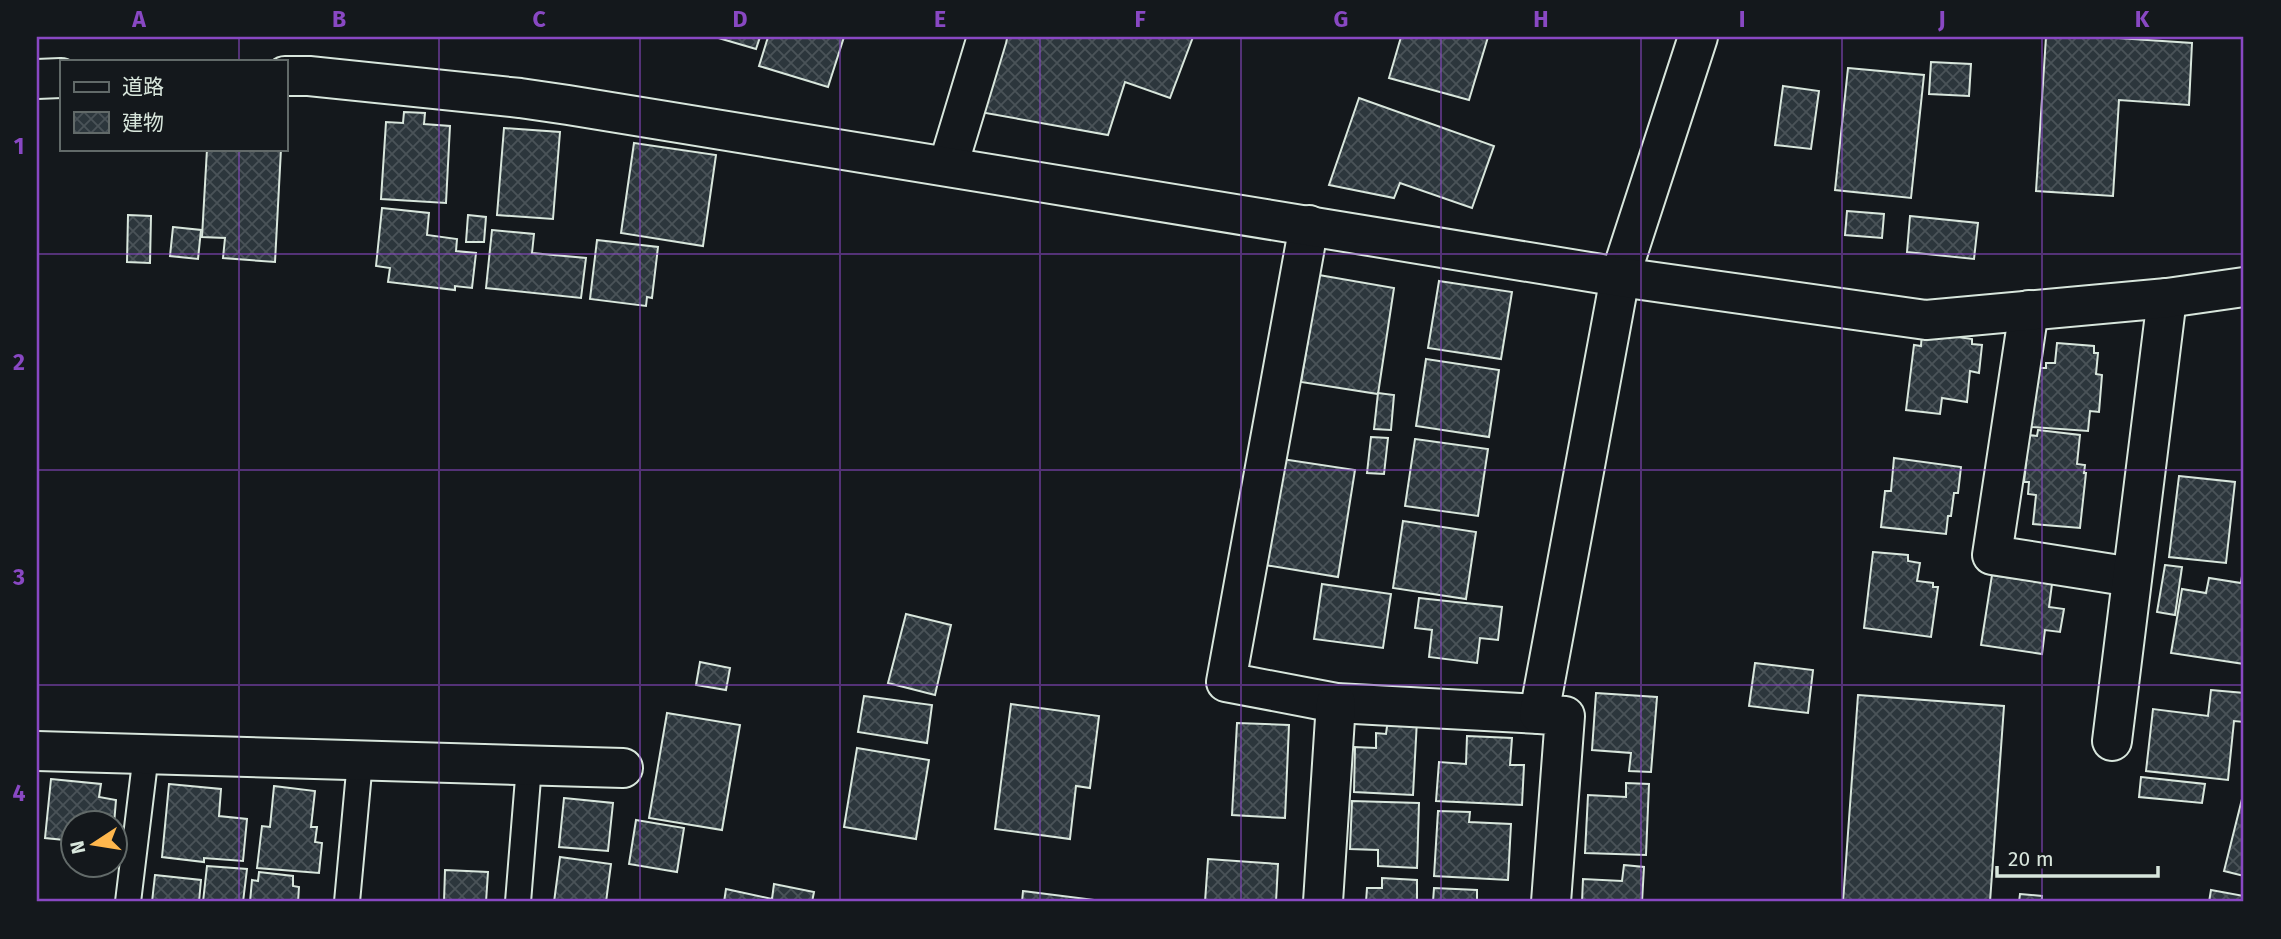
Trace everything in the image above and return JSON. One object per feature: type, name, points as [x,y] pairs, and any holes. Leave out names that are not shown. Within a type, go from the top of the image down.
[{"type":"street","points":[[948,166],[987,37]]},
{"type":"street","points":[[1539,714],[1619,276],[1698,37]]},
{"type":"street","points":[[287,76],[520,97],[1619,276],[1926,320],[2167,298],[2244,287]]},
{"type":"street","points":[[37,79],[60,78]]},
{"type":"street","points":[[1308,226],[1226,682],[1336,703],[1565,716],[1551,902]]},
{"type":"street","points":[[2112,741],[2167,298]]},
{"type":"street","points":[[2029,310],[1992,555],[2132,577]]},
{"type":"street","points":[[1323,902],[1336,703]]},
{"type":"street","points":[[37,751],[623,768]]},
{"type":"lane","points":[[128,902],[146,754]]},
{"type":"lane","points":[[346,902],[359,761]]},
{"type":"lane","points":[[518,902],[529,766]]},
{"type":"building","points":[[715,37],[760,37],[756,49]]},
{"type":"building","points":[[768,37],[844,37],[828,87],[759,66]]},
{"type":"building","points":[[994,37],[1193,37],[1170,98],[1125,82],[1108,135],[980,112]]},
{"type":"building","points":[[1401,37],[1488,37],[1469,100],[1389,78]]},
{"type":"building","points":[[2046,37],[2102,37],[2192,43],[2189,105],[2119,100],[2113,196],[2036,191]]},
{"type":"building","points":[[1931,62],[1971,64],[1969,96],[1929,94]]},
{"type":"building","points":[[1848,68],[1924,75],[1911,198],[1835,190]]},
{"type":"building","points":[[1783,86],[1819,91],[1811,149],[1775,145]]},
{"type":"building","points":[[1359,98],[1494,146],[1472,208],[1400,183],[1394,198],[1329,185]]},
{"type":"building","points":[[404,112],[425,113],[424,124],[450,126],[446,203],[381,199],[386,122],[403,123]]},
{"type":"building","points":[[504,128],[560,132],[553,219],[497,215]]},
{"type":"building","points":[[634,143],[716,155],[703,246],[621,233]]},
{"type":"building","points":[[207,150],[281,150],[275,262],[223,258],[225,238],[202,237]]},
{"type":"building","points":[[382,208],[429,213],[427,235],[457,239],[456,251],[476,253],[472,288],[455,286],[455,290],[388,282],[390,268],[376,266]]},
{"type":"building","points":[[1847,211],[1884,214],[1882,238],[1845,235]]},
{"type":"building","points":[[128,215],[151,216],[150,263],[127,262]]},
{"type":"building","points":[[468,215],[486,217],[484,242],[466,242]]},
{"type":"building","points":[[1910,216],[1978,223],[1974,259],[1907,252]]},
{"type":"building","points":[[173,227],[201,230],[198,259],[170,256]]},
{"type":"building","points":[[492,230],[534,234],[532,253],[586,258],[581,298],[486,288]]},
{"type":"building","points":[[597,240],[658,247],[652,298],[647,297],[646,306],[590,299]]},
{"type":"building","points":[[1319,275],[1394,288],[1378,394],[1301,382]]},
{"type":"building","points":[[1439,281],[1512,292],[1501,359],[1428,348]]},
{"type":"building","points":[[1922,332],[1972,339],[1972,344],[1982,345],[1979,373],[1970,371],[1967,402],[1942,398],[1940,414],[1906,410],[1914,345],[1921,346]]},
{"type":"building","points":[[2057,343],[2094,346],[2094,353],[2098,353],[2096,374],[2102,375],[2099,412],[2090,411],[2088,431],[2031,427],[2036,368],[2046,368],[2046,363],[2055,363]]},
{"type":"building","points":[[1426,359],[1499,370],[1489,437],[1416,426]]},
{"type":"building","points":[[1378,393],[1394,395],[1391,430],[1374,429]]},
{"type":"building","points":[[2038,430],[2080,435],[2077,464],[2085,465],[2086,473],[2080,528],[2033,524],[2036,495],[2028,494],[2029,482],[2024,482],[2029,435],[2037,436]]},
{"type":"building","points":[[1371,437],[1388,438],[1384,474],[1367,473]]},
{"type":"building","points":[[1415,439],[1488,449],[1478,516],[1405,506]]},
{"type":"building","points":[[1894,458],[1961,467],[1958,493],[1954,493],[1946,534],[1881,527],[1885,491],[1891,491]]},
{"type":"building","points":[[1282,459],[1355,470],[1338,577],[1265,565]]},
{"type":"building","points":[[2179,476],[2235,482],[2226,563],[2169,557]]},
{"type":"building","points":[[1403,521],[1476,532],[1466,599],[1393,588]]},
{"type":"building","points":[[1873,552],[1908,555],[1908,561],[1920,563],[1917,581],[1933,583],[1933,587],[1938,587],[1931,637],[1864,628]]},
{"type":"building","points":[[2165,565],[2182,567],[2175,615],[2157,612]]},
{"type":"building","points":[[1992,575],[2052,584],[2049,607],[2064,609],[2060,632],[2045,630],[2042,654],[1981,645]]},
{"type":"building","points":[[2242,576],[2244,664],[2171,653],[2182,589],[2206,593],[2209,578],[2241,583]]},
{"type":"building","points":[[1322,584],[1391,594],[1383,648],[1314,639]]},
{"type":"building","points":[[1419,598],[1502,607],[1498,640],[1480,638],[1477,663],[1429,657],[1432,630],[1415,628]]},
{"type":"building","points":[[906,614],[951,625],[935,695],[888,683]]},
{"type":"building","points":[[700,662],[730,668],[726,690],[696,685]]},
{"type":"building","points":[[1755,663],[1813,670],[1808,713],[1749,706]]},
{"type":"building","points":[[2211,690],[2244,693],[2244,722],[2234,721],[2228,780],[2146,771],[2153,709],[2208,716]]},
{"type":"building","points":[[1596,693],[1657,697],[1651,772],[1629,771],[1631,753],[1592,750]]},
{"type":"building","points":[[1858,695],[2004,706],[1990,902],[1843,902]]},
{"type":"building","points":[[864,696],[932,705],[927,743],[858,732]]},
{"type":"building","points":[[1011,704],[1099,716],[1090,788],[1076,786],[1070,839],[995,829]]},
{"type":"building","points":[[667,713],[740,725],[722,830],[649,818]]},
{"type":"building","points":[[1388,719],[1417,720],[1413,795],[1354,792],[1355,747],[1376,748],[1376,733],[1386,734]]},
{"type":"building","points":[[1237,723],[1289,725],[1285,818],[1232,815]]},
{"type":"building","points":[[1467,736],[1512,738],[1510,765],[1524,765],[1522,805],[1436,801],[1439,762],[1466,764]]},
{"type":"building","points":[[857,748],[929,760],[916,839],[844,827]]},
{"type":"building","points":[[2141,777],[2205,784],[2202,803],[2139,797]]},
{"type":"building","points":[[51,779],[101,784],[99,797],[116,800],[115,810],[60,810],[60,840],[45,838]]},
{"type":"building","points":[[1626,783],[1649,784],[1646,855],[1585,853],[1588,795],[1626,797]]},
{"type":"building","points":[[169,784],[221,789],[219,816],[247,819],[243,861],[204,858],[204,862],[162,857]]},
{"type":"building","points":[[274,786],[315,791],[311,827],[317,827],[315,842],[322,843],[319,873],[257,868],[262,826],[270,827]]},
{"type":"building","points":[[564,798],[613,803],[608,851],[559,847]]},
{"type":"building","points":[[2242,799],[2244,800],[2244,876],[2224,871]]},
{"type":"building","points":[[1352,801],[1419,803],[1417,868],[1378,866],[1378,850],[1350,849]]},
{"type":"building","points":[[1438,811],[1470,812],[1469,822],[1511,824],[1508,880],[1434,876]]},
{"type":"building","points":[[636,820],[684,828],[677,872],[629,864]]},
{"type":"building","points":[[560,857],[611,864],[606,902],[554,902]]},
{"type":"building","points":[[1208,859],[1278,864],[1276,902],[1205,902]]},
{"type":"building","points":[[1624,865],[1644,867],[1642,902],[1582,902],[1583,879],[1622,881]]},
{"type":"building","points":[[207,866],[247,869],[243,902],[203,902]]},
{"type":"building","points":[[445,870],[488,872],[486,902],[444,902]]},
{"type":"building","points":[[259,872],[293,876],[293,886],[299,887],[298,902],[250,902],[252,880],[258,881]]},
{"type":"building","points":[[155,875],[201,880],[199,902],[152,902]]},
{"type":"building","points":[[1382,878],[1417,880],[1417,902],[1366,902],[1367,888],[1382,888]]},
{"type":"building","points":[[774,884],[814,892],[812,902],[724,902],[726,889],[772,899]]},
{"type":"building","points":[[1434,888],[1477,890],[1477,902],[1433,902]]},
{"type":"building","points":[[2211,890],[2244,896],[2244,902],[2209,902]]},
{"type":"building","points":[[1023,891],[1102,901],[1022,902]]},
{"type":"building","points":[[2020,894],[2042,896],[2042,902],[2019,902]]}]
